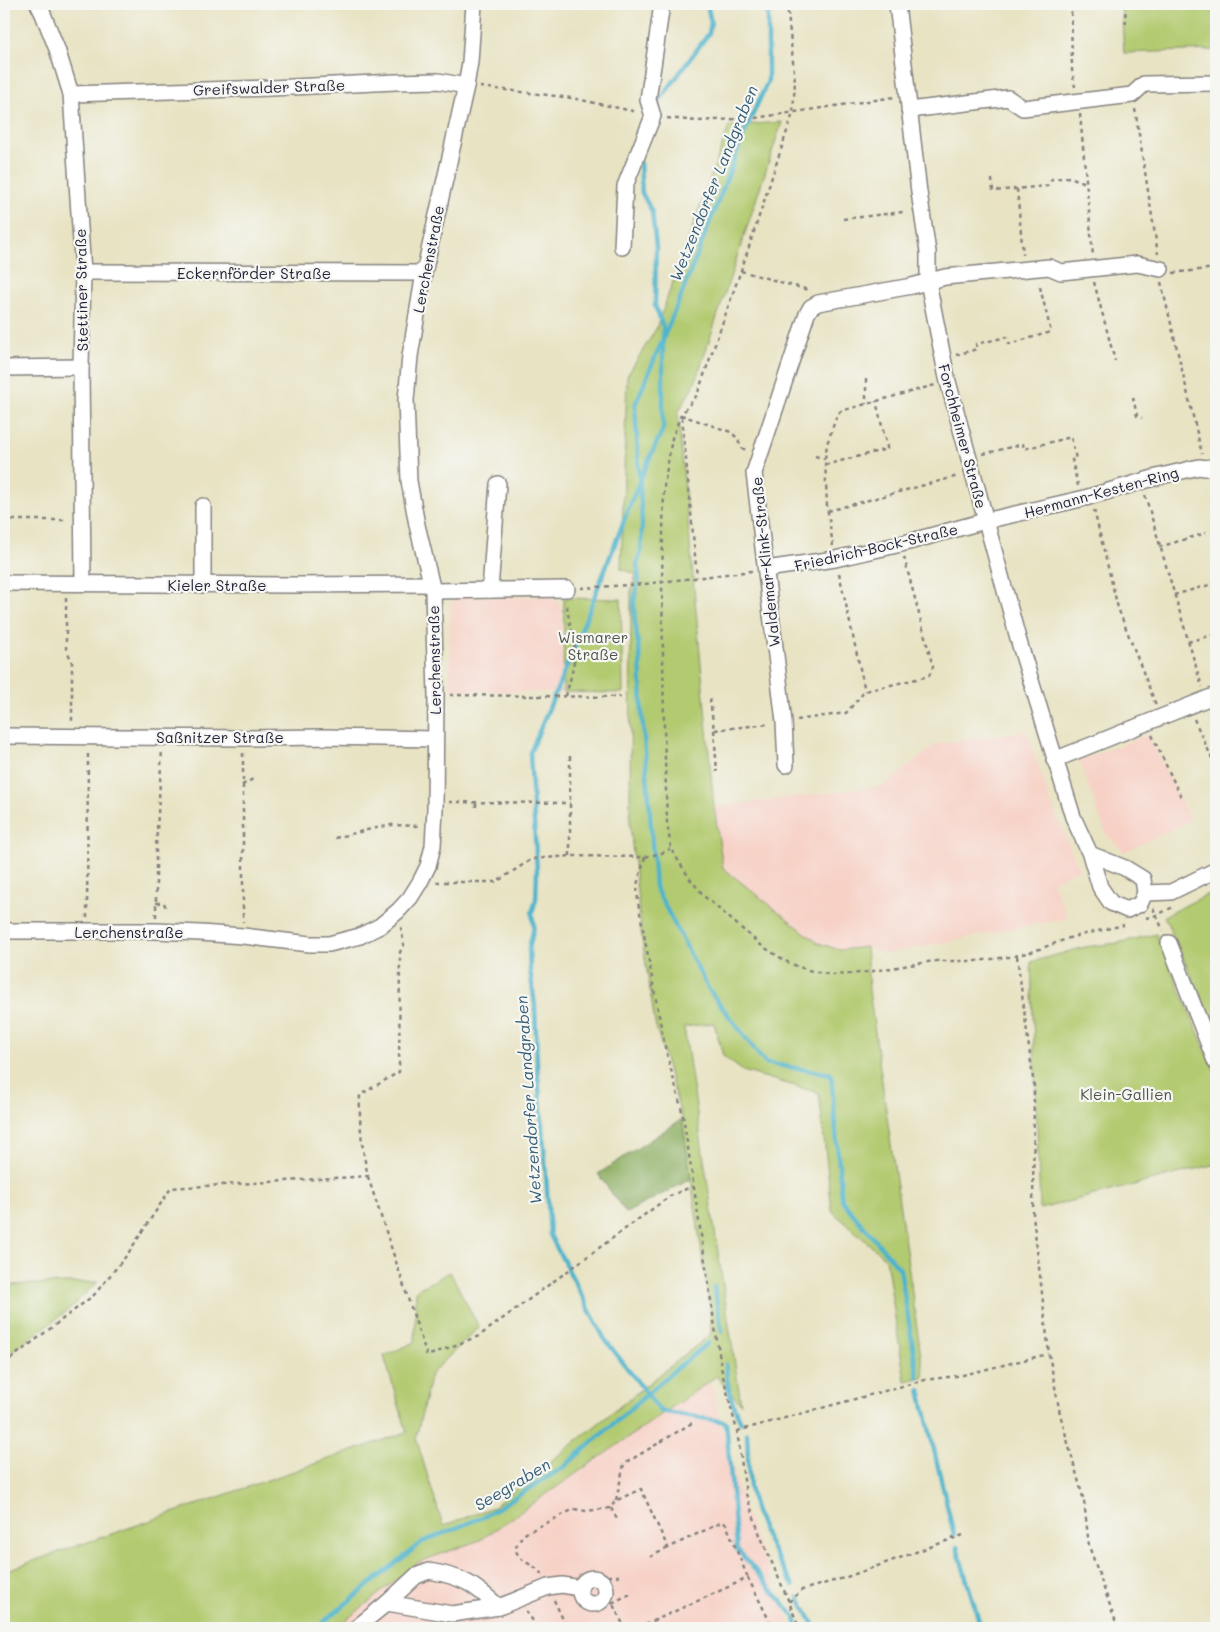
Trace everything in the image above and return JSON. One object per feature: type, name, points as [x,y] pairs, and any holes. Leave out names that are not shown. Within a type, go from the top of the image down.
[{"type":"street","name":"Stettiner Straße","points":[[38,4],[57,49],[71,94],[83,272],[81,368],[83,584]]},
{"type":"street","name":"Lerchenstraße","points":[[4,931],[156,931],[243,936],[310,944],[329,944],[360,936],[380,926],[410,898],[420,882],[428,866],[433,846],[436,695],[432,588],[416,525],[409,481],[406,400],[409,365],[424,274],[466,86],[470,62],[474,4]]},
{"type":"street","points":[[622,247],[625,186],[653,116],[648,100],[662,4]]},
{"type":"street","name":"Forchheimer Straße","points":[[897,4],[928,252],[928,282],[942,359],[1016,633],[1073,816],[1090,854],[1100,887],[1111,903],[1127,910],[1143,898],[1171,892],[1216,870]]},
{"type":"street","name":"Greifswalder Straße","points":[[71,94],[438,81],[466,86]]},
{"type":"street","points":[[908,103],[1008,98],[1023,108],[1132,95],[1144,84],[1216,83]]},
{"type":"street","points":[[818,303],[945,277],[1049,266],[1061,272],[1137,264],[1161,269]]},
{"type":"street","name":"Eckernförder Straße","points":[[83,272],[424,274]]},
{"type":"street","name":"Waldemar-Klink-Straße","points":[[786,765],[784,722],[754,473],[806,314],[811,307],[818,303]]},
{"type":"street","points":[[4,368],[81,368]]},
{"type":"street","name":"Hermann-Kesten-Ring","points":[[985,521],[1086,498],[1198,467],[1213,470]]},
{"type":"street","points":[[490,590],[498,484]]},
{"type":"street","points":[[203,506],[204,585]]},
{"type":"street","name":"Friedrich-Bock-Straße","points":[[766,569],[836,559],[985,521]]},
{"type":"street","name":"Kieler Straße","points":[[4,583],[432,588]]},
{"type":"street","points":[[432,588],[490,590],[567,588]]},
{"type":"street","points":[[1054,760],[1211,698]]},
{"type":"street","name":"Saßnitzer Straße","points":[[4,736],[436,739]]},
{"type":"street","points":[[1090,854],[1125,868],[1143,879],[1143,898]]},
{"type":"street","points":[[1169,943],[1216,1063]]},
{"type":"street","points":[[356,1628],[416,1576],[429,1571],[454,1576],[476,1586],[499,1607]]},
{"type":"street","points":[[589,1578],[597,1578],[606,1591],[603,1600],[596,1604],[591,1604],[581,1596],[580,1588],[589,1578]]},
{"type":"street","points":[[387,1603],[452,1614],[499,1607],[548,1587],[562,1585],[580,1588]]},
{"type":"path","points":[[787,4],[795,81],[793,113],[741,271],[697,395],[681,415],[672,438],[664,486],[662,581],[667,822],[671,849],[690,879],[705,897],[762,946],[790,963],[808,970],[831,975],[861,973],[934,961],[976,961],[1017,956],[1058,941],[1130,923]]},
{"type":"path","points":[[1071,4],[1072,70],[1079,101],[1093,269],[1115,361]]},
{"type":"path","points":[[1125,4],[1126,28]]},
{"type":"path","points":[[1212,4],[1216,68]]},
{"type":"path","points":[[466,86],[572,98],[653,116],[697,122],[908,103]]},
{"type":"path","points":[[1132,95],[1161,269],[1161,282],[1213,470]]},
{"type":"path","points":[[992,179],[993,191],[1047,186],[1052,179],[1070,178],[1086,183]]},
{"type":"path","points":[[942,359],[977,349],[976,344],[1007,338],[1009,344],[1051,332],[1030,268],[1017,189]]},
{"type":"path","points":[[843,219],[903,212]]},
{"type":"path","points":[[1161,269],[1176,273],[1216,268]]},
{"type":"path","points":[[741,271],[805,289],[818,303]]},
{"type":"path","points":[[866,379],[866,404]]},
{"type":"path","points":[[865,691],[836,559],[828,511],[825,465],[827,444],[837,415],[841,411],[935,385]]},
{"type":"path","points":[[1133,397],[1137,416],[1142,418]]},
{"type":"path","points":[[825,465],[887,449],[876,401]]},
{"type":"path","points":[[681,415],[731,432],[737,438],[742,448],[759,455]]},
{"type":"path","points":[[681,415],[697,577]]},
{"type":"path","points":[[968,458],[1023,444],[1024,449],[1071,437],[1076,459],[1072,460],[1086,498],[1118,608],[1162,718]]},
{"type":"path","points":[[815,456],[825,459]]},
{"type":"path","points":[[828,511],[958,476]]},
{"type":"path","points":[[1141,482],[1188,642],[1211,698]]},
{"type":"path","points":[[4,520],[82,520]]},
{"type":"path","points":[[1159,547],[1206,533]]},
{"type":"path","points":[[714,730],[846,713],[865,691],[929,676],[932,667],[900,544]]},
{"type":"path","points":[[566,696],[573,667],[575,644],[567,611],[567,588],[644,584],[766,569]]},
{"type":"path","points":[[66,583],[66,648],[72,662],[72,736]]},
{"type":"path","points":[[1174,595],[1216,583]]},
{"type":"path","points":[[1188,642],[1216,634]]},
{"type":"path","points":[[436,695],[621,697]]},
{"type":"path","points":[[710,699],[717,772]]},
{"type":"path","points":[[1189,707],[1216,767]]},
{"type":"path","points":[[1147,724],[1182,796]]},
{"type":"path","points":[[87,932],[88,736]]},
{"type":"path","points":[[156,931],[156,846],[163,736]]},
{"type":"path","points":[[243,738],[243,936]]},
{"type":"path","points":[[570,752],[570,856]]},
{"type":"path","points":[[242,785],[255,778]]},
{"type":"path","points":[[435,802],[570,803]]},
{"type":"path","points":[[476,802],[476,810]]},
{"type":"path","points":[[336,838],[391,825],[434,826]]},
{"type":"path","points":[[420,882],[496,882],[532,859],[570,856],[645,856],[662,853],[671,849]]},
{"type":"path","points":[[645,856],[637,885],[638,902],[664,1043],[682,1116],[722,1372],[737,1431],[746,1494],[760,1534],[799,1628]]},
{"type":"path","points":[[1143,898],[1152,906],[1169,943]]},
{"type":"path","points":[[156,903],[164,903],[167,910]]},
{"type":"path","points":[[398,911],[404,945],[400,952],[399,1072],[360,1095],[359,1120],[361,1146],[368,1176],[427,1356],[479,1336],[670,1196],[693,1186]]},
{"type":"path","points":[[1139,920],[1157,915]]},
{"type":"path","points":[[1017,956],[1034,1086],[1033,1215],[1049,1354],[1060,1414],[1084,1502],[1089,1546],[1118,1628]]},
{"type":"path","points":[[4,1364],[94,1295],[127,1255],[171,1188],[368,1176]]},
{"type":"path","points":[[737,1431],[925,1380],[963,1375],[1049,1354]]},
{"type":"path","points":[[611,1508],[615,1501],[624,1464],[692,1423]]},
{"type":"path","points":[[615,1501],[641,1489],[668,1548]]},
{"type":"path","points":[[611,1508],[617,1519]]},
{"type":"path","points":[[567,1628],[540,1571],[520,1559],[515,1549],[520,1539],[526,1533],[574,1509],[586,1511],[611,1508]]},
{"type":"path","points":[[650,1557],[722,1522],[726,1524],[748,1578],[773,1628]]},
{"type":"path","points":[[789,1602],[802,1590],[844,1578],[963,1535]]},
{"type":"path","points":[[619,1576],[609,1576],[606,1591],[625,1628]]},
{"type":"path","points":[[638,1628],[748,1578]]},
{"type":"path","points":[[606,1591],[632,1594]]},
{"type":"path","points":[[517,1600],[538,1628]]},
{"type":"shaded area","points":[[455,597],[552,597],[562,607],[562,693],[450,690],[450,606]]},
{"type":"shaded area","points":[[1026,731],[1051,803],[1079,869],[1052,882],[1068,918],[885,954],[866,947],[840,950],[818,943],[723,868],[714,807],[884,786],[936,744]]},
{"type":"shaded area","points":[[1148,735],[1190,819],[1180,826],[1124,852],[1106,834],[1079,760]]},
{"type":"shaded area","points":[[710,1381],[744,1509],[792,1628],[336,1628],[419,1562],[480,1540]]},
{"type":"green space","points":[[1121,4],[1216,4],[1216,50],[1124,53]]},
{"type":"green space","points":[[782,122],[696,380],[678,413],[714,807],[723,868],[818,943],[840,950],[866,947],[869,990],[924,1377],[905,1381],[886,1259],[832,1211],[819,1093],[743,1071],[723,1056],[714,1023],[684,1027],[741,1404],[716,1376],[480,1540],[419,1562],[336,1628],[7,1628],[4,1623],[4,1571],[407,1432],[384,1356],[415,1342],[416,1290],[450,1272],[479,1327],[431,1374],[416,1438],[443,1526],[493,1507],[711,1334],[710,1308],[682,1119],[655,1023],[642,939],[630,825],[631,591],[636,574],[621,569],[627,376],[656,329],[729,126]]},
{"type":"green space","name":"Wismarer Straße","points":[[564,598],[621,599],[623,693],[563,692]]},
{"type":"green space","points":[[1216,890],[1216,1030],[1164,916]]},
{"type":"green space","name":"Klein-Gallien","points":[[1156,934],[1216,1074],[1216,1164],[1040,1209],[1031,962],[1085,947],[1117,943]]},
{"type":"green space","points":[[682,1119],[691,1179],[626,1213],[598,1174]]},
{"type":"green space","points":[[98,1282],[68,1310],[4,1357],[4,1285]]},
{"type":"waterway","name":"Wetzendorfer Landgraben","points":[[654,108],[709,33],[711,23],[707,4]]},
{"type":"waterway","name":"Wetzendorfer Landgraben","points":[[768,4],[768,81],[746,129],[681,296],[635,405],[642,524],[641,551],[637,565],[639,578],[634,601],[640,657],[642,716],[655,887],[709,990],[765,1063],[831,1074],[842,1201],[900,1269],[918,1377]]},
{"type":"waterway","name":"Wetzendorfer Landgraben","points":[[638,140],[637,131],[643,123]]},
{"type":"waterway","name":"Wetzendorfer Landgraben","points":[[640,163],[642,193],[652,212],[656,247],[655,306],[663,327],[663,429],[641,477],[576,644],[530,753],[537,872],[536,899],[532,913],[534,926],[529,949],[535,1005],[537,1064],[550,1235],[604,1338],[660,1411],[726,1422],[737,1549],[795,1617],[797,1628]]},
{"type":"waterway","points":[[714,1287],[722,1332]]},
{"type":"waterway","name":"Seegraben","points":[[316,1628],[422,1542],[483,1517],[564,1467],[708,1343]]},
{"type":"waterway","points":[[726,1364],[730,1394],[741,1422]]},
{"type":"waterway","name":"Wetzendorfer Landgraben","points":[[920,1390],[954,1535]]},
{"type":"waterway","points":[[747,1433],[750,1487],[756,1513],[773,1550],[793,1585]]},
{"type":"waterway","name":"Wetzendorfer Landgraben","points":[[957,1547],[981,1628]]},
{"type":"waterway","points":[[799,1598],[815,1628]]}]
